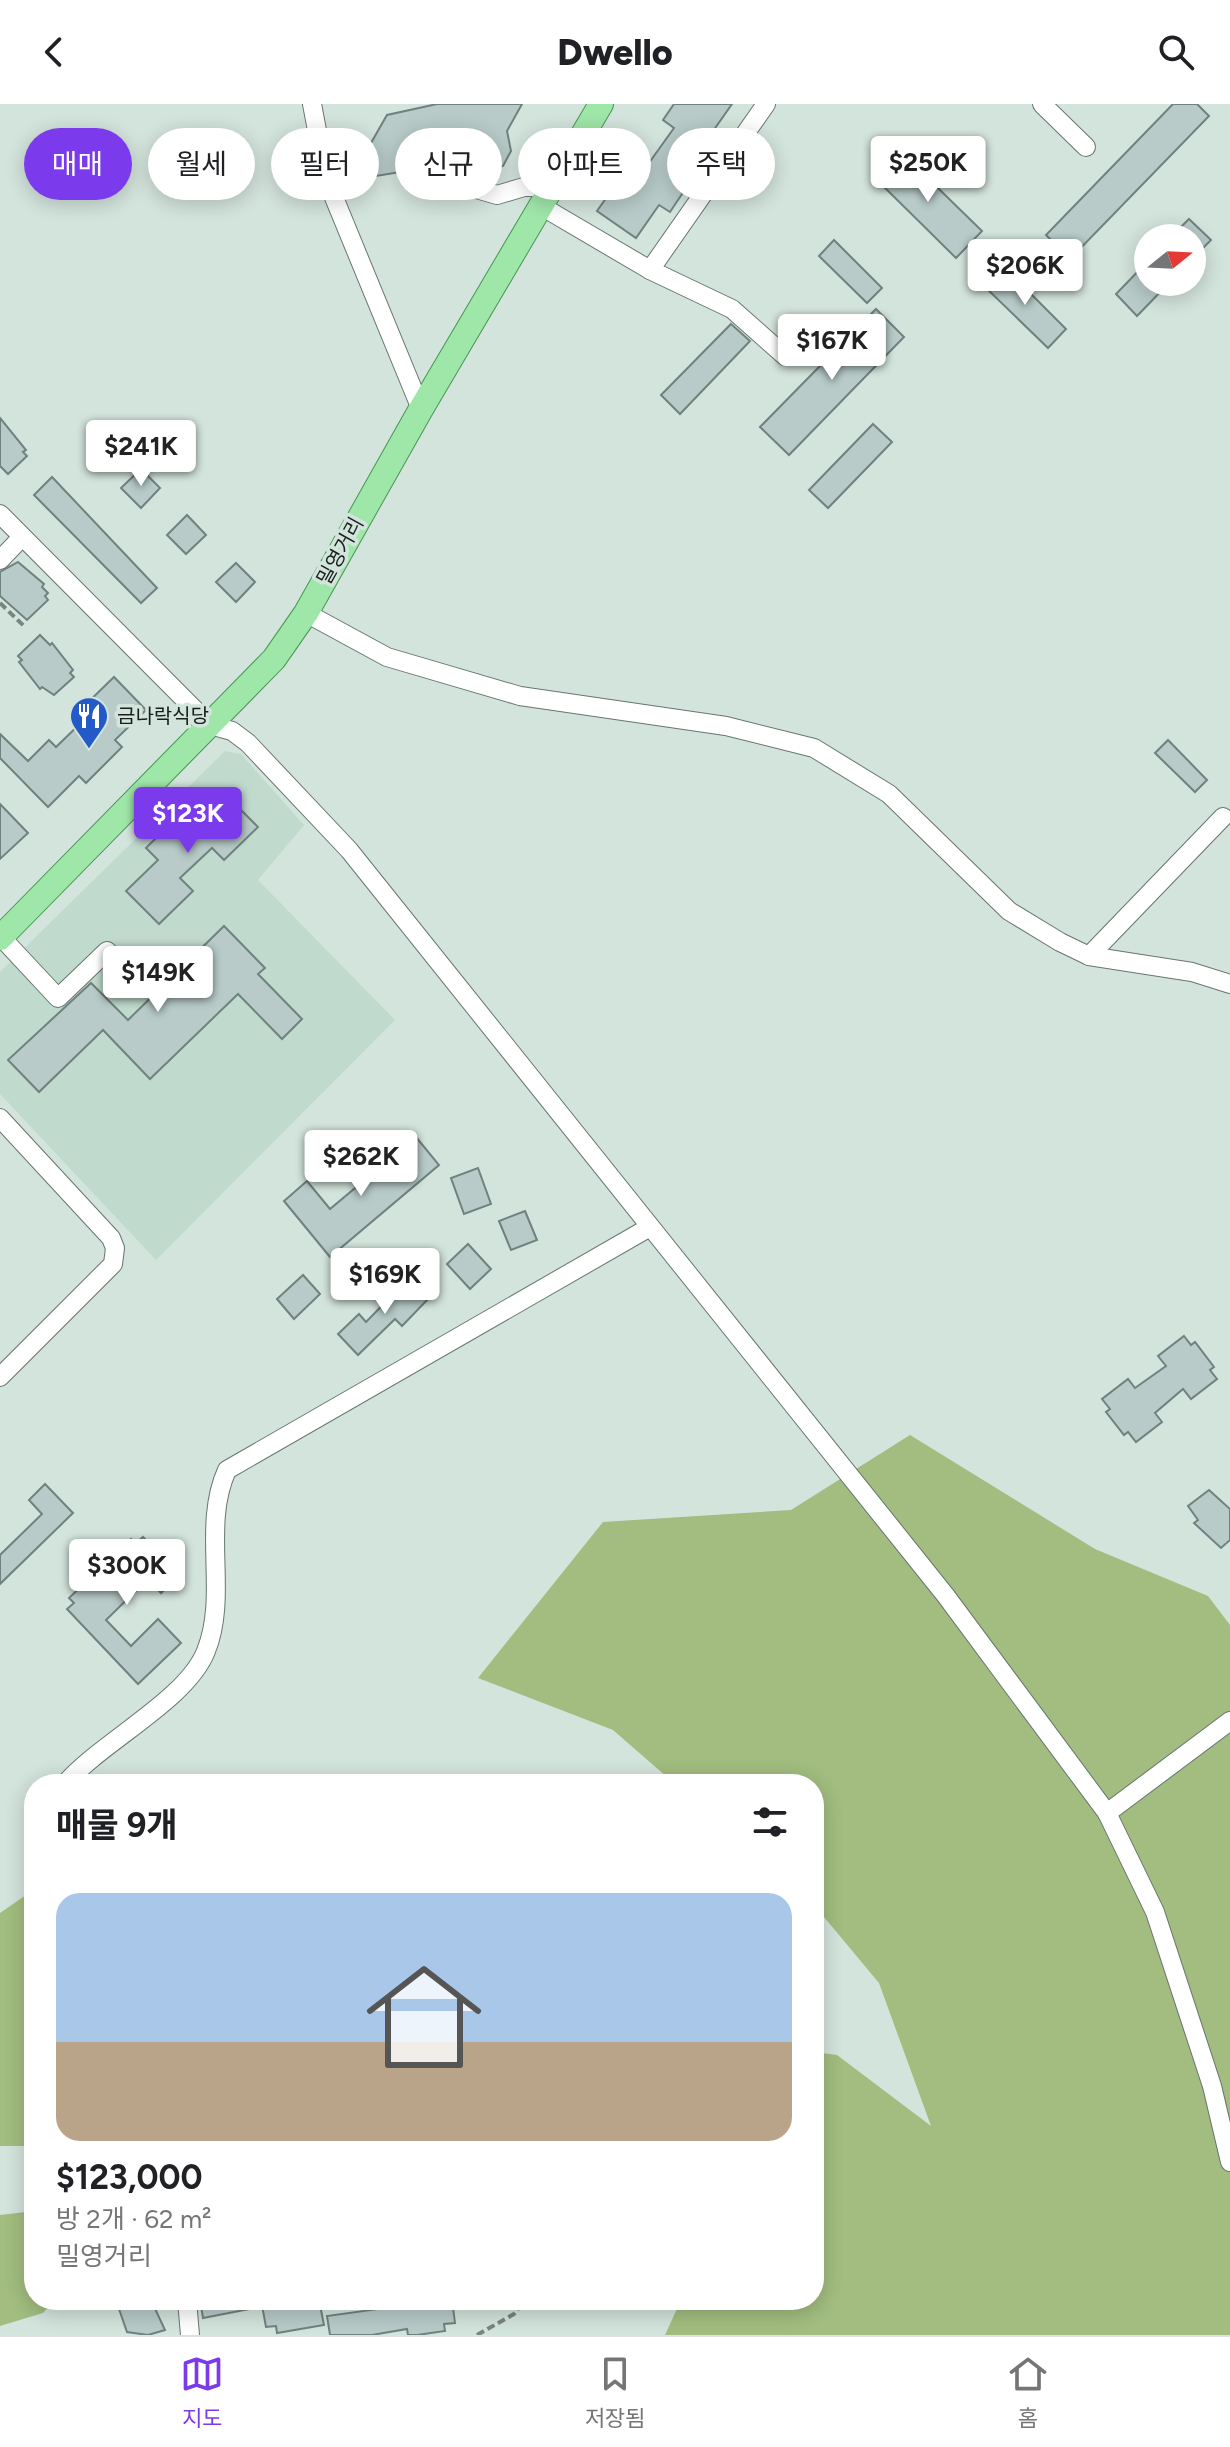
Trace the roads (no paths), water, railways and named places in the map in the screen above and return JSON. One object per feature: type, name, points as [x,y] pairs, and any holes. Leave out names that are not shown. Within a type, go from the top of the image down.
[{"type":"main road","name":"밀영거리","points":[[587,128],[601,104]]},
{"type":"main road","name":"밀영거리","points":[[0,937],[274,659],[306,613],[544,200]]},
{"type":"street","points":[[312,104],[326,178],[421,409]]},
{"type":"street","points":[[650,270],[766,104]]},
{"type":"street","points":[[1042,104],[1086,147]]},
{"type":"street","points":[[550,200],[650,270],[732,309],[785,356]]},
{"type":"street","points":[[0,514],[210,725],[232,731],[248,743],[349,850],[946,1596],[1107,1813],[1155,1912],[1212,2086],[1230,2162]]},
{"type":"street","points":[[0,560],[22,537]]},
{"type":"street","points":[[306,613],[387,657],[520,696],[726,726],[814,748],[889,794],[1009,911],[1089,956],[1192,972],[1230,984]]},
{"type":"street","points":[[1089,956],[1223,817]]},
{"type":"street","points":[[0,937],[58,998],[107,951],[142,988]]},
{"type":"street","points":[[0,1118],[111,1238],[115,1257],[113,1264],[0,1377]]},
{"type":"street","points":[[73,1774],[177,1690],[206,1651],[213,1621],[217,1500],[227,1470],[650,1227]]},
{"type":"street","points":[[1107,1813],[1230,1721]]},
{"type":"street","points":[[188,2310],[190,2335]]},
{"type":"place","name":"금나락식당","points":[[89,750]]}]
